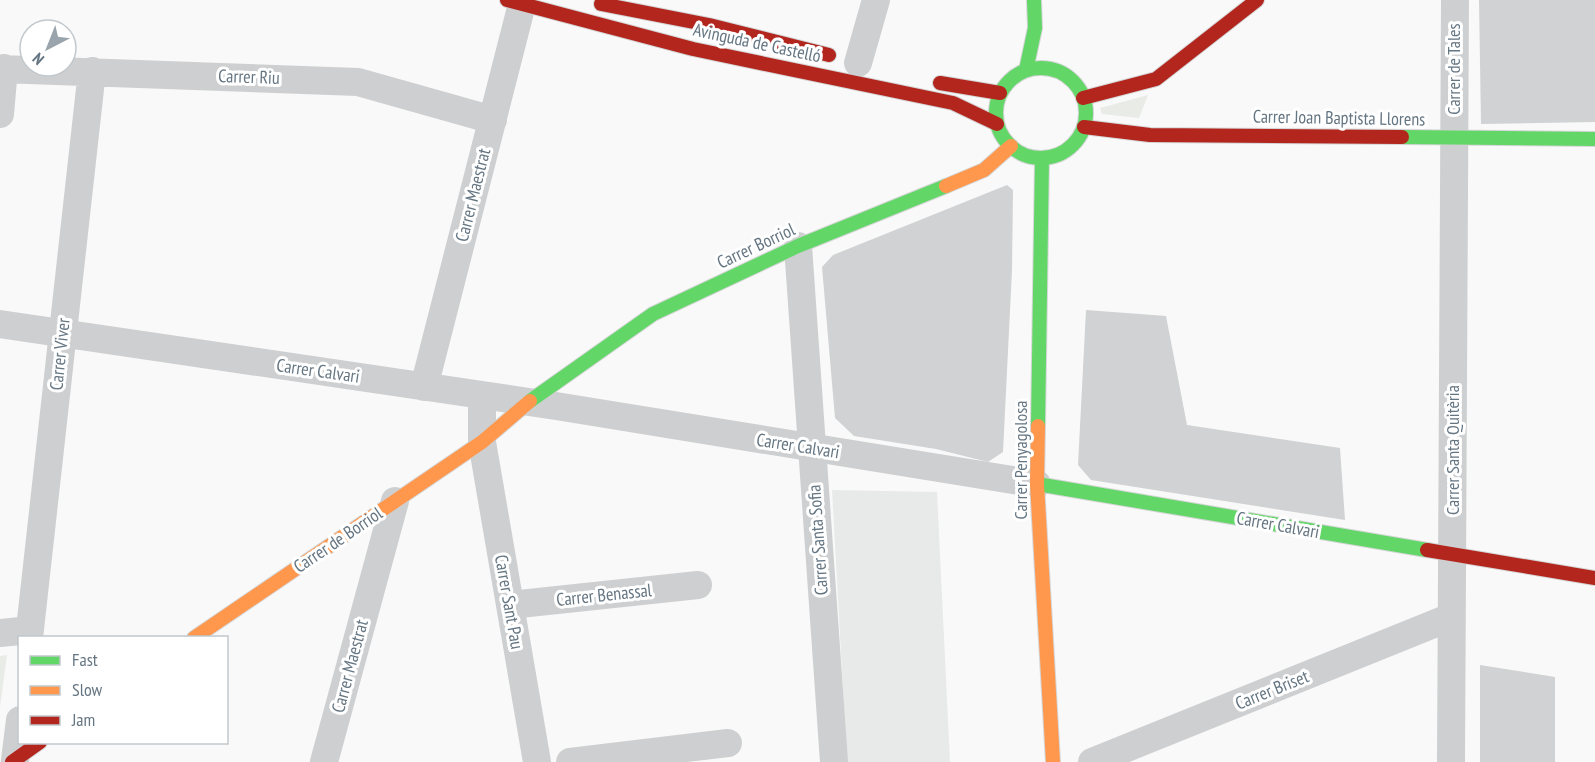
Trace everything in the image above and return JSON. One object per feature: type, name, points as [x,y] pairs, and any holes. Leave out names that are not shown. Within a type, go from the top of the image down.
[{"type":"street","name":"Avinguda de Castelló","points":[[582,0],[709,25],[864,64]]},
{"type":"street","points":[[864,64],[876,0]]},
{"type":"street","points":[[1026,70],[1035,28],[1034,0]]},
{"type":"street","points":[[1083,98],[1156,79],[1257,0]]},
{"type":"street","name":"Carrer de Tales","points":[[1454,138],[1455,0]]},
{"type":"street","name":"Avinguda de Castelló","points":[[515,2],[693,49],[953,103],[997,123]]},
{"type":"street","name":"Carrer Maestrat","points":[[424,387],[493,120],[515,2]]},
{"type":"street","points":[[1035,28],[1048,59],[1076,85],[1083,98],[1086,112],[1084,127],[1068,149],[1042,158],[1031,156],[1011,146],[1002,136],[997,123],[996,108],[1000,93],[1007,83],[1026,70],[1039,68],[1048,59]]},
{"type":"street","points":[[0,114],[2,69]]},
{"type":"street","name":"Carrer Riu","points":[[2,69],[358,82],[493,120]]},
{"type":"street","name":"Carrer Viver","points":[[29,634],[92,71]]},
{"type":"street","points":[[923,79],[956,87],[1000,93]]},
{"type":"street","name":"Carrer Joan Baptista Llorens","points":[[1084,127],[1150,135],[1595,139]]},
{"type":"street","name":"Carrer Santa Quitèria","points":[[1451,762],[1454,138]]},
{"type":"street","name":"Carrer Borriol","points":[[530,402],[653,314],[798,246],[984,170],[1011,146]]},
{"type":"street","name":"Carrer Penyagolosa","points":[[1042,158],[1037,484],[1053,762]]},
{"type":"street","name":"Carrer Santa Sofia","points":[[798,246],[834,762]]},
{"type":"street","name":"Carrer Calvari","points":[[0,324],[530,402],[1595,578]]},
{"type":"street","points":[[482,395],[482,442]]},
{"type":"street","name":"Carrer de Borriol","points":[[197,636],[482,442],[530,402]]},
{"type":"street","name":"Carrer Sant Pau","points":[[482,442],[537,762]]},
{"type":"street","name":"Carrer Maestrat","points":[[324,762],[395,501]]},
{"type":"street","name":"Carrer Benassal","points":[[510,605],[698,585]]},
{"type":"street","name":"Carrer Briset","points":[[1092,762],[1451,617]]},
{"type":"street","points":[[0,633],[29,634]]},
{"type":"street","points":[[13,761],[18,732]]},
{"type":"street","points":[[570,762],[728,743]]},
{"type":"street","points":[[13,761],[37,744]]},
{"type":"shaded area","points":[[1148,95],[1139,118],[1102,114],[1100,108]]},
{"type":"shaded area","points":[[832,490],[937,492],[950,762],[847,762]]},
{"type":"shaded area","points":[[7,655],[0,707],[0,656]]},
{"type":"building","points":[[1479,0],[1595,0],[1595,122],[1481,124]]},
{"type":"building","points":[[1007,185],[1013,190],[1012,270],[1003,452],[988,462],[936,449],[854,436],[835,418],[822,267],[833,255]]},
{"type":"building","points":[[1086,310],[1166,316],[1187,425],[1340,448],[1345,520],[1091,480],[1078,465]]},
{"type":"building","points":[[1480,665],[1555,677],[1555,762],[1480,762]]},
{"type":"traffic: fast","points":[[1026,70],[1035,28],[1034,0]]},
{"type":"traffic: fast","points":[[1041,68],[1058,72],[1073,81],[1082,96],[1086,113],[1082,130],[1073,145],[1058,154],[1041,158],[1024,154],[1009,145],[1000,130],[996,113],[1000,96],[1009,81],[1024,72],[1041,68]]},
{"type":"traffic: fast","points":[[1402,137],[1595,139]]},
{"type":"traffic: fast","points":[[1038,426],[1042,158]]},
{"type":"traffic: fast","points":[[530,401],[653,314],[798,246],[946,186]]},
{"type":"traffic: fast","points":[[1037,484],[1427,550]]},
{"type":"traffic: slow","points":[[946,186],[984,170],[1011,146]]},
{"type":"traffic: slow","points":[[197,636],[482,442],[530,401]]},
{"type":"traffic: slow","points":[[1038,426],[1037,484],[1053,762]]},
{"type":"traffic: jam","points":[[507,0],[693,49],[953,103],[997,124]]},
{"type":"traffic: jam","points":[[1083,98],[1156,79],[1257,0]]},
{"type":"traffic: jam","points":[[601,4],[709,25],[829,55]]},
{"type":"traffic: jam","points":[[940,83],[1000,93]]},
{"type":"traffic: jam","points":[[1084,127],[1150,135],[1402,137]]},
{"type":"traffic: jam","points":[[1427,550],[1595,578]]},
{"type":"traffic: jam","points":[[12,762],[37,744]]}]
